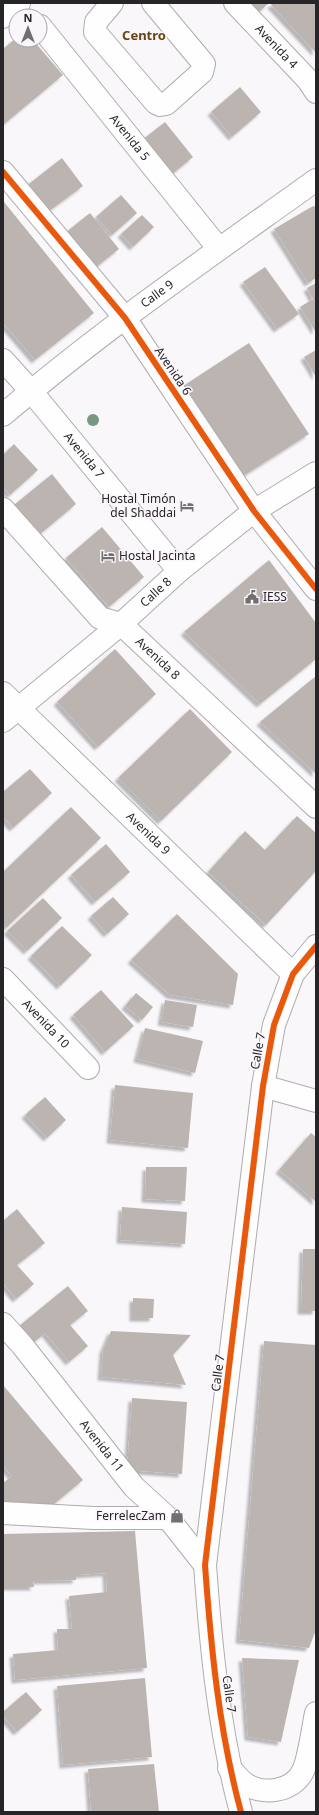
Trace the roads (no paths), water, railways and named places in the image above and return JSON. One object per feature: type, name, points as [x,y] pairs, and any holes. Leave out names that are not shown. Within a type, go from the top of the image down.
[{"type":"street","points":[[3,17],[20,3]]},
{"type":"street","points":[[112,3],[96,22],[95,32],[156,103],[160,105],[166,104],[202,72],[204,64],[153,3]]},
{"type":"street","name":"Avenida 4","points":[[235,3],[308,80],[316,92]]},
{"type":"street","name":"Avenida 5","points":[[48,36],[219,250]]},
{"type":"street","name":"Avenida 6","points":[[3,172],[125,318],[254,512],[316,589]]},
{"type":"street","name":"Calle 9","points":[[3,415],[31,391],[125,318],[316,180]]},
{"type":"street","name":"Avenida 7","points":[[3,360],[31,391],[179,571]]},
{"type":"street","name":"Calle 8","points":[[10,715],[121,624],[179,571],[254,512],[316,473]]},
{"type":"street","name":"Avenida 8","points":[[3,509],[100,618],[121,624],[316,807]]},
{"type":"street","name":"Avenida 9","points":[[3,693],[10,715],[293,974]]},
{"type":"street","name":"Calle 7","points":[[241,1812],[229,1768],[211,1642],[205,1565],[263,1086],[274,1025],[293,974],[316,946]]},
{"type":"street","name":"Avenida 10","points":[[3,980],[88,1068]]},
{"type":"street","points":[[263,1086],[316,1101]]},
{"type":"street","name":"Avenida 11","points":[[3,1324],[22,1345],[134,1487],[168,1518],[205,1565]]},
{"type":"street","points":[[3,1513],[93,1518],[168,1518]]},
{"type":"street","points":[[229,1768],[245,1784],[262,1791],[281,1790],[293,1783],[303,1771],[316,1713]]},
{"type":"place","name":"Hostal Timón del Shaddai","points":[[187,506]]},
{"type":"place","name":"Hostal Jacinta","points":[[108,556]]},
{"type":"place","name":"IESS","points":[[252,597]]},
{"type":"place","name":"FerrelecZam","points":[[177,1516]]},
{"type":"district","name":"Centro","points":[[144,35]]}]
